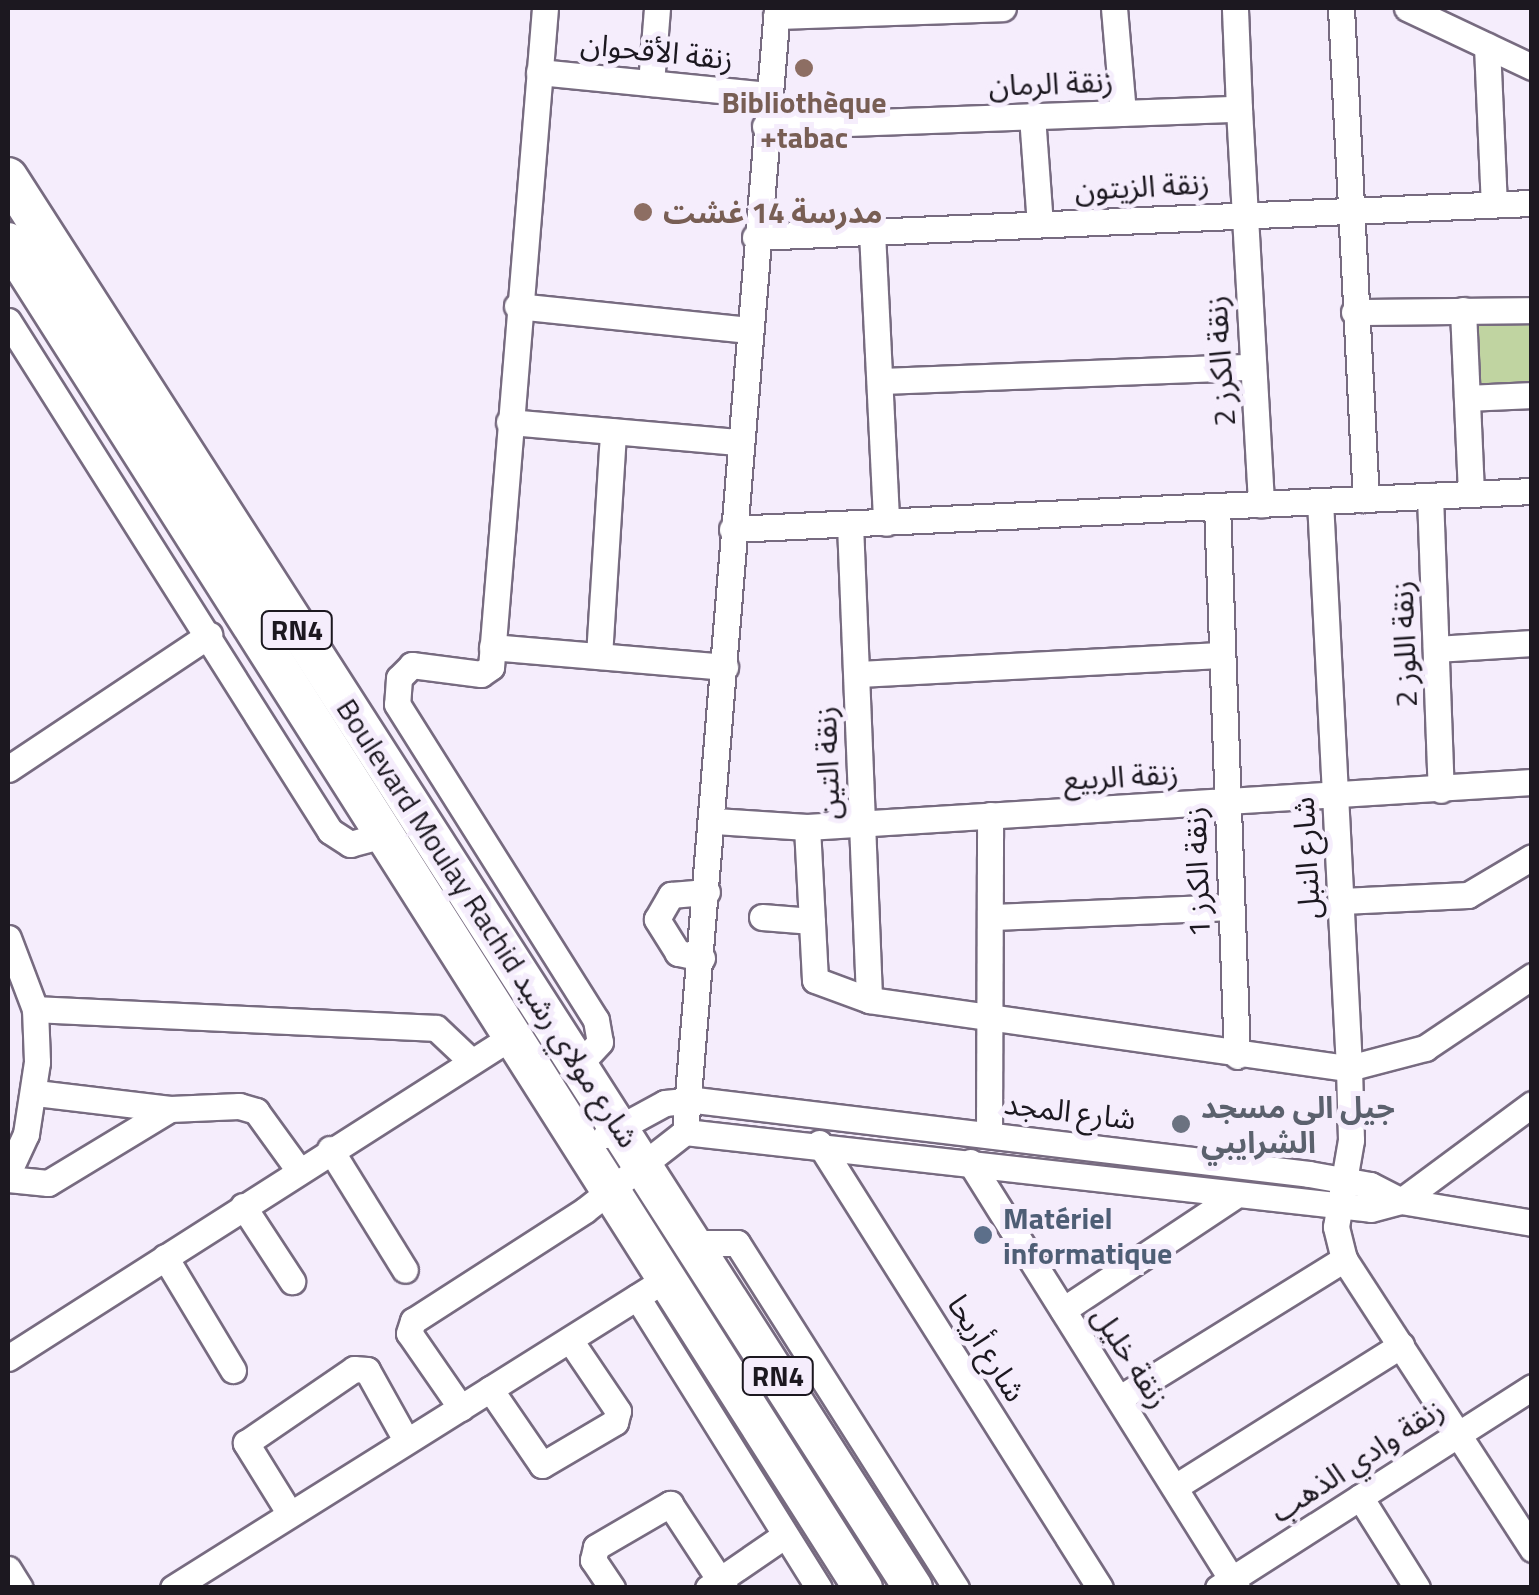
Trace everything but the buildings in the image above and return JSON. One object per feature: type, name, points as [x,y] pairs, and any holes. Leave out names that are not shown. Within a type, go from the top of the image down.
[{"type":"main road","name":"Boulevard Moulay Rachid شارع مولاي رشيد","points":[[8,177],[578,1066],[646,1162]]},
{"type":"main road","name":"Boulevard Moulay Rachid شارع مولاي رشيد","points":[[8,242],[610,1192]]},
{"type":"main road","name":"RN4","points":[[646,1162],[913,1588]]},
{"type":"main road","name":"RN4","points":[[610,1192],[651,1289],[863,1588]]},
{"type":"street","points":[[545,8],[488,672],[403,670],[396,704],[596,1020],[600,1042],[578,1066]]},
{"type":"street","points":[[651,83],[657,8]]},
{"type":"street","points":[[461,1408],[409,1327],[610,1192],[686,1132],[685,1099],[714,821],[732,529],[776,12],[1004,8]]},
{"type":"street","points":[[1114,8],[1123,113]]},
{"type":"street","points":[[1235,8],[1239,109]]},
{"type":"street","points":[[1341,8],[1348,208],[1366,499]]},
{"type":"street","points":[[1406,8],[1532,66]]},
{"type":"street","points":[[1487,46],[1494,204]]},
{"type":"street","name":"زنقة الأقحوان","points":[[538,72],[768,95]]},
{"type":"street","name":"زنقة الرمان","points":[[765,126],[1239,109]]},
{"type":"street","name":"زنقة الكرز 2","points":[[1239,109],[1261,504]]},
{"type":"street","points":[[1032,116],[1040,224]]},
{"type":"street","name":"زنقة الزيتون","points":[[755,237],[1348,208],[1532,203]]},
{"type":"street","points":[[872,232],[886,523]]},
{"type":"street","points":[[517,306],[749,330]]},
{"type":"street","points":[[1463,310],[1471,494]]},
{"type":"street","points":[[1354,312],[1532,310]]},
{"type":"street","points":[[8,321],[330,831],[350,844],[384,835]]},
{"type":"street","points":[[881,381],[1253,367]]},
{"type":"street","points":[[1467,398],[1532,395]]},
{"type":"street","points":[[509,422],[739,442]]},
{"type":"street","points":[[599,656],[612,430]]},
{"type":"street","points":[[732,529],[1532,491]]},
{"type":"street","name":"زنقة اللوز 2","points":[[1430,496],[1441,790]]},
{"type":"street","name":"شارع النبل","points":[[1320,501],[1349,1068],[1338,1209],[1344,1259]]},
{"type":"street","name":"زنقة الكرز 1","points":[[1217,506],[1237,1056]]},
{"type":"street","name":"زنقة التين","points":[[850,524],[868,1000]]},
{"type":"street","points":[[8,769],[209,635]]},
{"type":"street","points":[[1436,648],[1532,643]]},
{"type":"street","points":[[492,647],[725,667]]},
{"type":"street","points":[[857,674],[1222,655]]},
{"type":"street","name":"زنقة الربيع","points":[[714,821],[807,827],[1532,782]]},
{"type":"street","points":[[989,1134],[994,917],[990,816]]},
{"type":"street","points":[[807,827],[816,984],[868,1000],[1237,1056],[1349,1068],[1425,1048],[1527,988]]},
{"type":"street","points":[[1342,901],[1468,895],[1532,857]]},
{"type":"street","points":[[702,958],[678,953],[657,919],[671,895],[708,892]]},
{"type":"street","points":[[994,917],[1231,908]]},
{"type":"street","points":[[762,917],[812,921]]},
{"type":"street","points":[[8,938],[35,1008],[36,1094],[8,1176],[48,1183],[170,1109]]},
{"type":"street","points":[[35,1008],[436,1028],[470,1060]]},
{"type":"street","points":[[11,1349],[511,1037]]},
{"type":"street","points":[[36,1094],[170,1109],[248,1106],[298,1169]]},
{"type":"street","name":"شارع المجد","points":[[583,1150],[620,1126],[685,1099],[1343,1179],[1400,1201]]},
{"type":"street","points":[[1400,1201],[1532,1104]]},
{"type":"street","name":"شارع المجد","points":[[686,1132],[819,1143],[1338,1209],[1400,1201]]},
{"type":"street","name":"شارع أريحا","points":[[819,1143],[1100,1588]]},
{"type":"street","points":[[330,1149],[405,1270]]},
{"type":"street","name":"زنقة خليل","points":[[970,1162],[1176,1487],[1229,1585]]},
{"type":"street","points":[[1063,1310],[1233,1197]]},
{"type":"street","points":[[1400,1201],[1532,1223]]},
{"type":"street","points":[[243,1206],[292,1281]]},
{"type":"street","points":[[695,1244],[737,1244],[956,1588]]},
{"type":"street","points":[[164,1257],[232,1370]]},
{"type":"street","points":[[1120,1398],[1344,1259],[1532,1549]]},
{"type":"street","points":[[179,1586],[651,1289],[786,1536],[819,1588]]},
{"type":"street","points":[[490,1390],[542,1465],[616,1422],[618,1411],[570,1340]]},
{"type":"street","points":[[1176,1487],[1401,1345]]},
{"type":"street","points":[[290,1514],[246,1444],[354,1368],[367,1370],[406,1440]]},
{"type":"street","name":"زنقة وادي الذهب","points":[[1229,1585],[1532,1387]]},
{"type":"street","points":[[1360,1497],[1417,1588]]},
{"type":"street","points":[[612,1588],[593,1560],[596,1547],[663,1505],[675,1507],[718,1585],[786,1536]]},
{"type":"street","points":[[8,1569],[20,1588]]},
{"type":"green space","points":[[1469,311],[1531,311],[1531,393],[1472,396]]},
{"type":"place","name":"Bibliothèque +tabac","points":[[804,68]]},
{"type":"place","name":"مدرسة 14 غشت","points":[[643,212]]},
{"type":"place","name":"جيل الي مسجد الشرايبي","points":[[1181,1124]]},
{"type":"place","name":"Matériel informatique","points":[[983,1235]]}]
